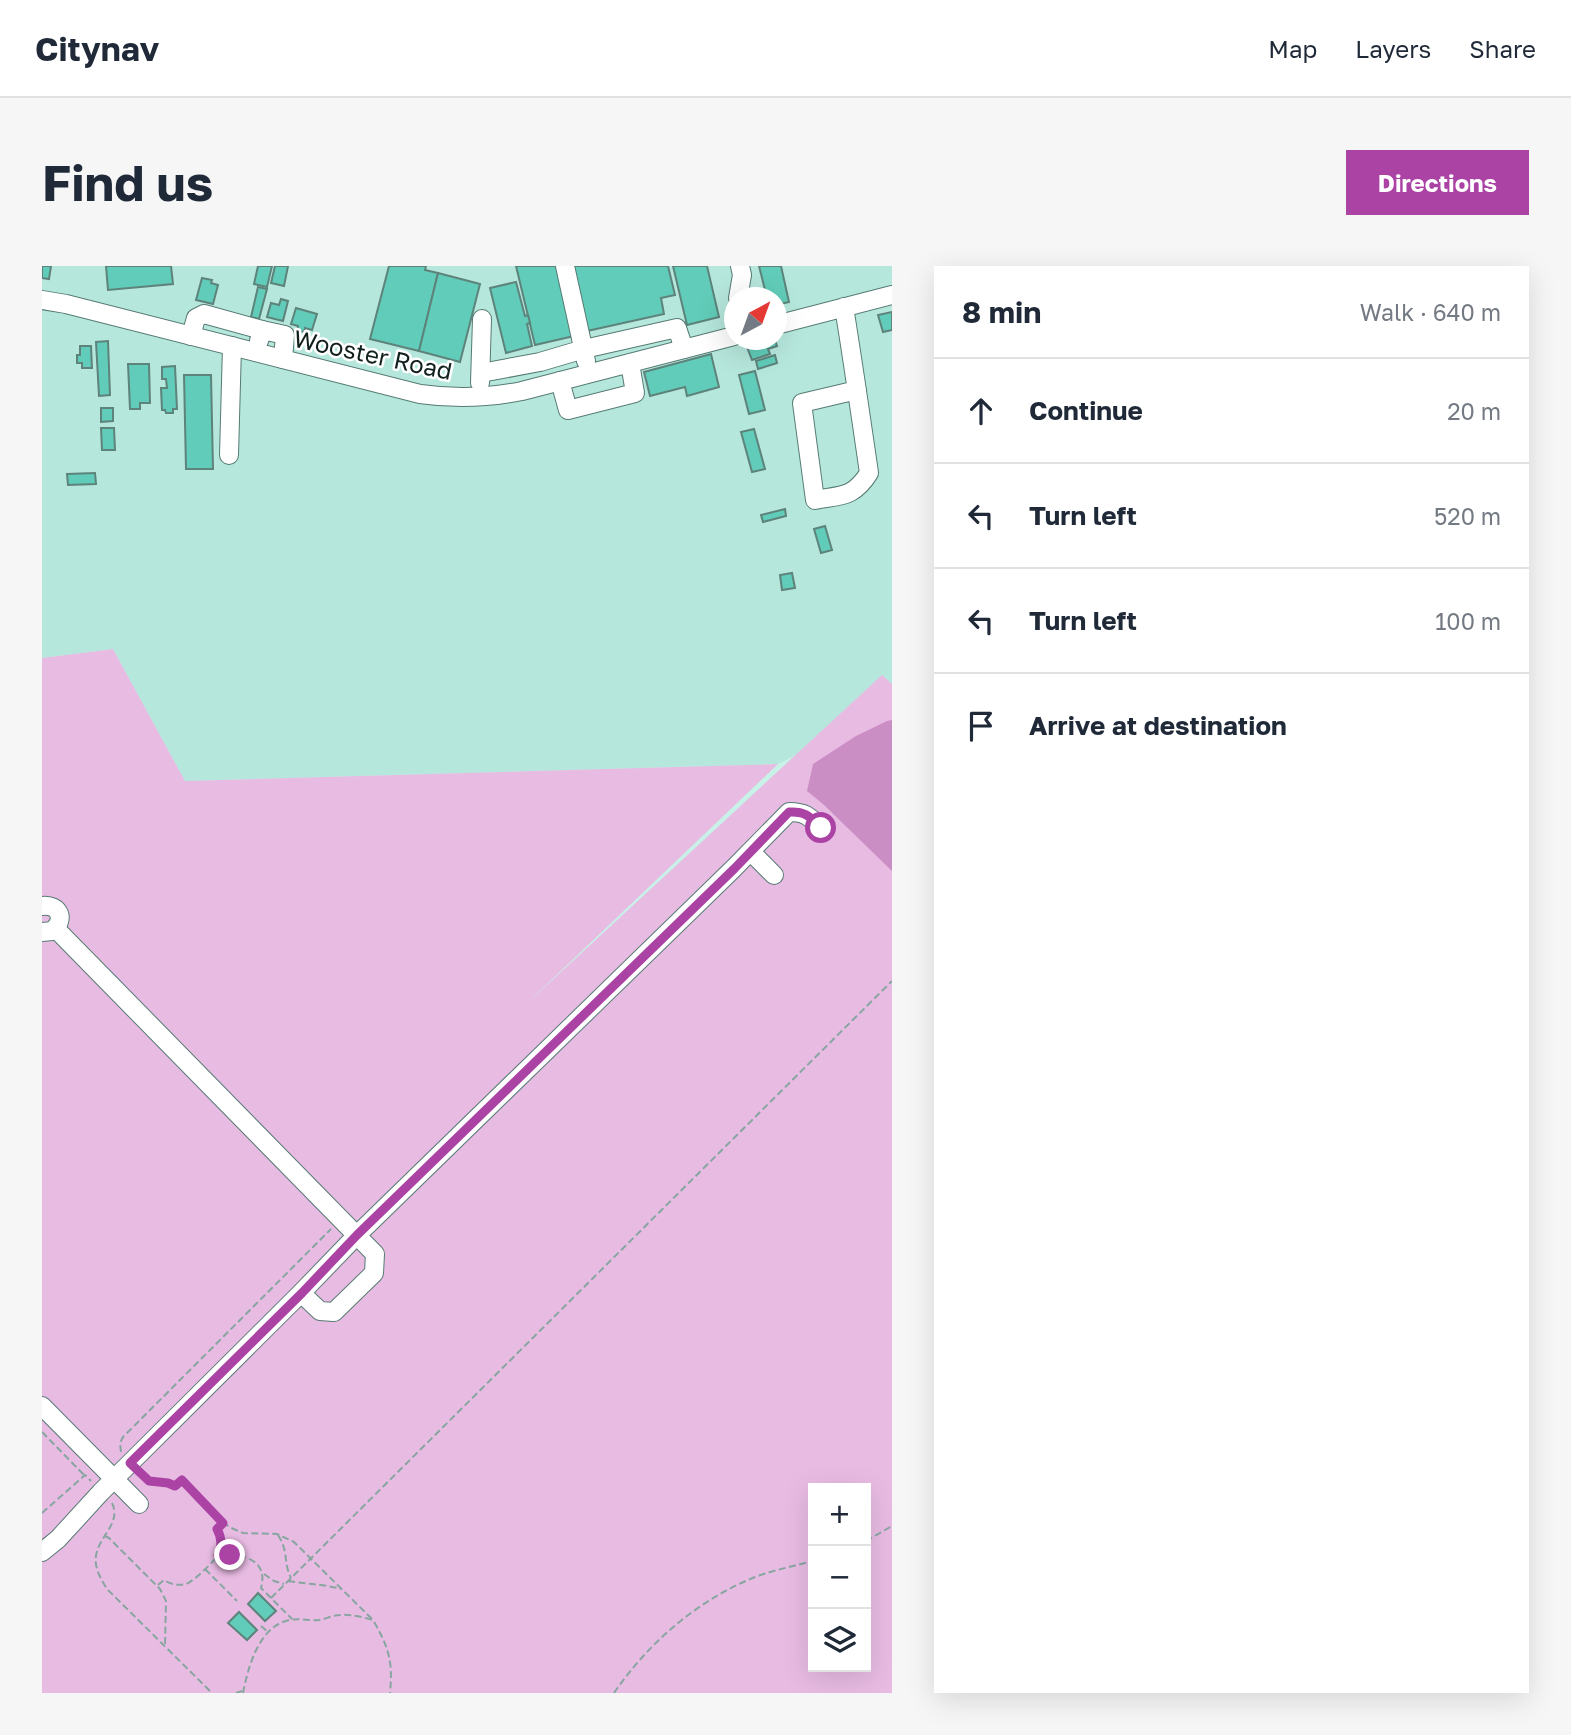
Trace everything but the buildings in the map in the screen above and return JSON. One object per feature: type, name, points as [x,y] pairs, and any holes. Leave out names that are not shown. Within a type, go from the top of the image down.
[{"type":"street","points":[[565,266],[588,374]]},
{"type":"street","points":[[740,266],[740,287]]},
{"type":"street","points":[[787,322],[892,295]]},
{"type":"street","name":"Wooster Road","points":[[42,300],[420,394],[447,397],[480,397],[522,391],[724,339]]},
{"type":"street","points":[[844,307],[857,390],[869,473],[861,485],[850,494],[815,500],[802,403],[857,390]]},
{"type":"street","points":[[191,336],[196,318],[204,314],[285,335],[283,359]]},
{"type":"street","points":[[480,397],[482,319]]},
{"type":"street","points":[[228,321],[238,348],[229,455]]},
{"type":"street","points":[[238,348],[256,328]]},
{"type":"street","points":[[481,373],[540,362],[677,328],[684,349]]},
{"type":"street","points":[[540,362],[568,410],[635,393],[630,363]]},
{"type":"street","points":[[518,367],[522,391]]},
{"type":"street","points":[[42,1552],[58,1539],[101,1492],[357,1235],[789,812],[800,812],[809,816],[821,828]]},
{"type":"street","points":[[751,852],[774,875]]},
{"type":"street","points":[[42,906],[51,906],[58,912],[60,921],[49,931],[375,1254],[374,1273],[334,1312],[320,1311],[302,1293]]},
{"type":"street","points":[[42,1406],[139,1504]]},
{"type":"path","points":[[271,1598],[892,981]]},
{"type":"path","points":[[337,1224],[123,1437],[120,1450],[123,1457],[152,1482],[175,1486],[182,1480],[229,1527],[243,1533],[277,1534],[294,1542],[373,1620],[385,1641],[392,1666],[390,1693]]},
{"type":"path","points":[[42,1432],[111,1501],[115,1517],[95,1557],[98,1574],[107,1589],[212,1693]]},
{"type":"path","points":[[42,1513],[85,1475]]},
{"type":"path","points":[[157,1586],[164,1580],[170,1584],[191,1582],[205,1569],[218,1555],[221,1535],[217,1529],[223,1523]]},
{"type":"path","points":[[871,1538],[892,1526]]},
{"type":"path","points":[[277,1534],[284,1545],[290,1578]]},
{"type":"path","points":[[105,1536],[157,1586],[166,1601],[165,1646]]},
{"type":"path","points":[[218,1555],[242,1556],[254,1562],[274,1581],[321,1584],[342,1589]]},
{"type":"path","points":[[614,1693],[655,1643],[686,1617],[722,1594],[756,1577],[808,1562]]},
{"type":"path","points":[[205,1569],[237,1601]]},
{"type":"path","points":[[262,1572],[261,1588],[292,1620]]},
{"type":"path","points":[[236,1693],[243,1692],[250,1665],[262,1640],[274,1626],[300,1618],[316,1620],[341,1615],[373,1620]]},
{"type":"path","points":[[261,1626],[268,1633]]},
{"type":"shaded area","points":[[42,266],[892,266],[892,707],[778,764],[185,781],[113,649],[42,658]]},
{"type":"shaded area","points":[[113,649],[185,781],[778,764],[522,1008],[882,675],[892,684],[892,1693],[42,1693],[42,658]]},
{"type":"shaded area","points":[[892,720],[892,871],[807,791],[813,764],[856,736]]},
{"type":"route","points":[[230,1555],[218,1555],[221,1535],[217,1529],[223,1523],[182,1480],[175,1486],[152,1482],[130,1463],[357,1235],[734,869],[789,812],[800,812],[809,816],[821,828]]}]
